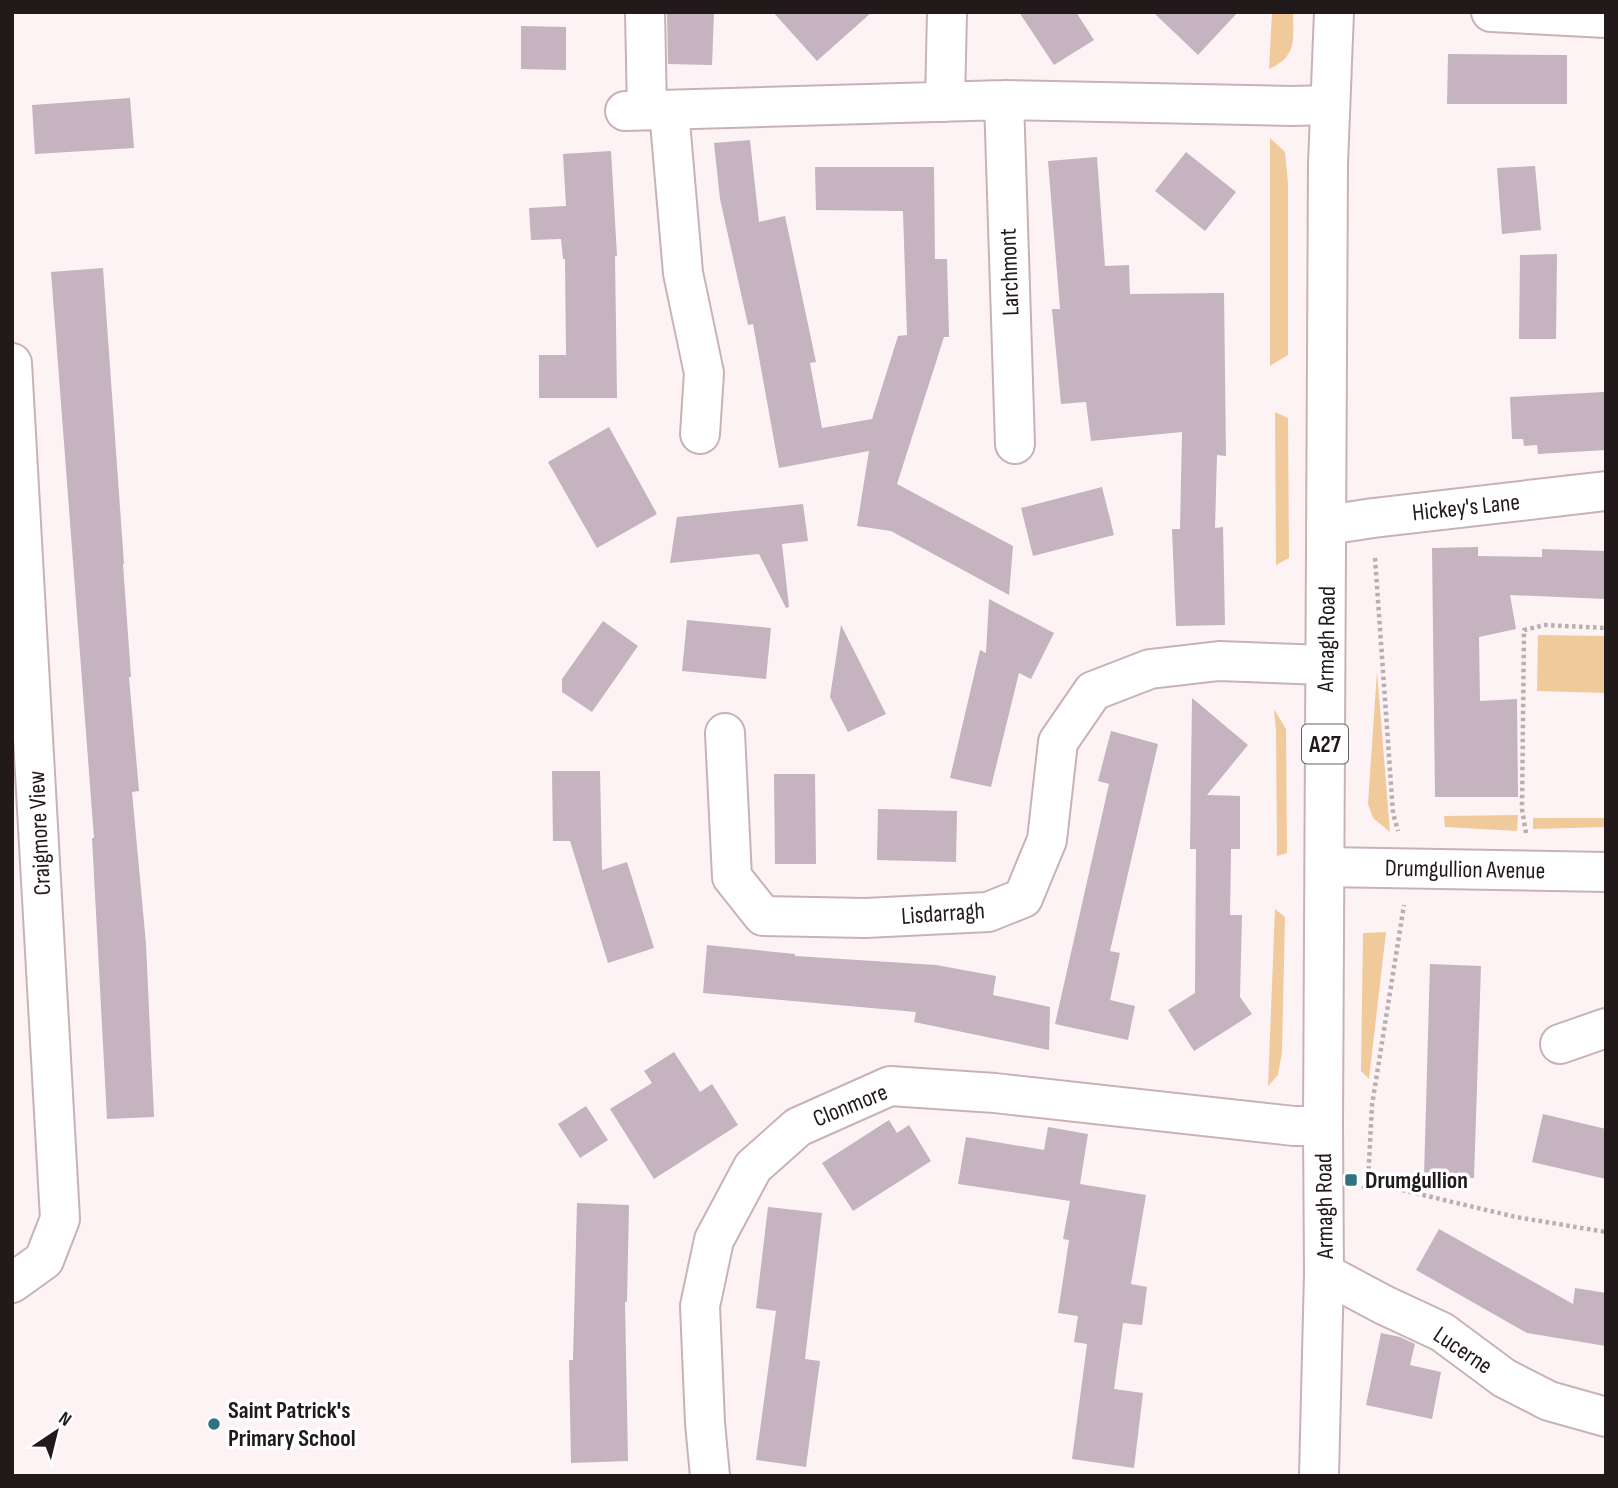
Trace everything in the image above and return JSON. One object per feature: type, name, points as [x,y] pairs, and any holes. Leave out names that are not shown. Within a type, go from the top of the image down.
[{"type":"street","points":[[645,12],[647,110],[704,373],[700,434]]},
{"type":"street","points":[[945,102],[947,12]]},
{"type":"street","name":"Armagh Road","points":[[1319,1476],[1324,1273],[1329,105],[1334,12]]},
{"type":"street","points":[[1490,12],[1606,18]]},
{"type":"street","points":[[647,110],[1004,100],[1329,105]]},
{"type":"street","name":"Larchmont","points":[[1004,100],[1015,444]]},
{"type":"street","name":"Craigmore View","points":[[12,363],[60,1219],[44,1260],[12,1283]]},
{"type":"street","name":"Hickey's Lane","points":[[1327,525],[1606,491]]},
{"type":"street","name":"Lisdarragh","points":[[725,733],[732,877],[763,916],[865,918],[988,912],[1023,898],[1047,839],[1058,742],[1093,691],[1150,669],[1219,661],[1325,665]]},
{"type":"street","name":"Drumgullion Avenue","points":[[1325,867],[1606,872]]},
{"type":"street","points":[[1560,1044],[1606,1028]]},
{"type":"street","name":"Clonmore","points":[[710,1476],[700,1306],[714,1240],[753,1167],[798,1127],[890,1086],[995,1093],[1294,1126],[1323,1126]]},
{"type":"street","name":"Lucerne","points":[[1324,1273],[1442,1332],[1504,1378],[1549,1401],[1606,1417]]},
{"type":"path","points":[[1362,1190],[1368,1182],[1372,1105],[1408,868],[1393,813],[1379,639],[1373,518]]},
{"type":"path","points":[[1527,837],[1522,809],[1524,630],[1545,625],[1606,628]]},
{"type":"path","points":[[1368,1182],[1517,1217],[1606,1232]]},
{"type":"shaded area","points":[[1272,12],[1293,12],[1293,38],[1285,58],[1269,69]]},
{"type":"shaded area","points":[[1270,138],[1285,152],[1288,183],[1288,355],[1270,366]]},
{"type":"shaded area","points":[[1275,412],[1288,418],[1289,558],[1276,565]]},
{"type":"shaded area","points":[[1538,635],[1606,636],[1606,693],[1537,691]]},
{"type":"shaded area","points":[[1377,671],[1390,832],[1373,818],[1368,804]]},
{"type":"shaded area","points":[[1274,709],[1286,729],[1287,853],[1277,856],[1276,731]]},
{"type":"shaded area","points":[[1518,815],[1517,831],[1445,827],[1444,816]]},
{"type":"shaded area","points":[[1533,818],[1606,818],[1606,827],[1533,829]]},
{"type":"shaded area","points":[[1275,909],[1285,917],[1282,1052],[1278,1075],[1268,1086]]},
{"type":"shaded area","points":[[1386,932],[1369,1079],[1361,1071],[1363,933]]},
{"type":"building","points":[[667,12],[714,12],[712,65],[668,64]]},
{"type":"building","points":[[773,12],[872,12],[817,61]]},
{"type":"building","points":[[1019,12],[1076,12],[1094,40],[1054,65]]},
{"type":"building","points":[[1153,12],[1238,12],[1198,55]]},
{"type":"building","points":[[521,26],[566,27],[566,70],[521,69]]},
{"type":"building","points":[[1448,54],[1567,55],[1567,104],[1447,104]]},
{"type":"building","points":[[130,98],[134,148],[35,154],[32,105]]},
{"type":"building","points":[[750,140],[759,222],[785,216],[816,362],[810,363],[822,428],[872,419],[898,336],[907,335],[903,211],[816,210],[815,167],[934,167],[935,259],[947,259],[949,337],[944,337],[897,484],[1013,546],[1009,595],[891,531],[857,526],[869,451],[779,468],[753,324],[748,325],[720,199],[714,143]]},
{"type":"building","points":[[611,151],[617,256],[617,398],[539,398],[539,355],[566,355],[565,259],[561,239],[531,240],[529,208],[566,206],[563,154]]},
{"type":"building","points":[[1186,152],[1236,192],[1205,231],[1155,191]]},
{"type":"building","points":[[1097,157],[1105,266],[1129,265],[1130,294],[1224,293],[1226,456],[1217,455],[1215,528],[1223,527],[1225,625],[1176,626],[1172,529],[1180,529],[1182,432],[1091,441],[1086,402],[1061,404],[1052,309],[1060,309],[1048,161]]},
{"type":"building","points":[[1535,166],[1541,230],[1502,234],[1497,168]]},
{"type":"building","points":[[1557,254],[1556,339],[1519,339],[1520,255]]},
{"type":"building","points":[[103,268],[124,564],[129,677],[139,791],[132,792],[146,944],[154,1117],[107,1119],[94,838],[51,272]]},
{"type":"building","points":[[1604,392],[1606,450],[1538,454],[1537,445],[1524,446],[1523,439],[1512,439],[1510,397]]},
{"type":"building","points":[[609,427],[657,514],[597,548],[548,462]]},
{"type":"building","points":[[1102,487],[1114,535],[1033,556],[1021,508]]},
{"type":"building","points":[[803,504],[808,541],[782,544],[789,607],[786,608],[759,554],[670,563],[677,517]]},
{"type":"building","points":[[1478,547],[1478,556],[1542,557],[1542,549],[1606,551],[1606,599],[1510,595],[1516,629],[1479,637],[1480,701],[1517,699],[1518,797],[1435,797],[1432,548]]},
{"type":"building","points":[[989,599],[1054,633],[1031,679],[1019,673],[991,787],[950,778],[980,650],[986,653]]},
{"type":"building","points":[[687,620],[771,628],[766,679],[682,671]]},
{"type":"building","points":[[603,621],[638,646],[592,712],[562,692],[562,679]]},
{"type":"building","points":[[841,625],[886,714],[848,732],[830,697]]},
{"type":"building","points":[[1192,698],[1248,745],[1207,795],[1240,796],[1240,849],[1231,849],[1230,915],[1242,915],[1240,997],[1252,1014],[1194,1051],[1168,1010],[1195,993],[1196,849],[1190,849]]},
{"type":"building","points":[[1111,731],[1158,744],[1110,951],[1120,953],[1110,1000],[1135,1006],[1128,1040],[1055,1024],[1109,784],[1098,781]]},
{"type":"building","points":[[552,771],[600,771],[602,870],[627,862],[654,948],[608,963],[570,841],[553,841]]},
{"type":"building","points":[[774,774],[815,774],[816,864],[775,864]]},
{"type":"building","points":[[878,809],[957,811],[956,862],[877,860]]},
{"type":"building","points":[[707,945],[795,956],[936,965],[996,976],[993,995],[1050,1007],[1049,1050],[914,1022],[916,1012],[703,993]]},
{"type":"building","points":[[1430,964],[1481,966],[1474,1178],[1424,1177]]},
{"type":"building","points":[[674,1052],[700,1092],[712,1084],[738,1125],[654,1179],[610,1109],[652,1083],[644,1071]]},
{"type":"building","points":[[586,1106],[608,1140],[580,1158],[558,1124]]},
{"type":"building","points":[[1543,1114],[1606,1129],[1606,1179],[1532,1162]]},
{"type":"building","points":[[889,1120],[897,1133],[909,1125],[931,1161],[853,1211],[822,1163]]},
{"type":"building","points":[[1048,1127],[1088,1134],[1080,1184],[1146,1195],[1131,1284],[1147,1287],[1142,1325],[1123,1323],[1114,1389],[1143,1393],[1134,1468],[1072,1459],[1087,1344],[1074,1342],[1078,1316],[1058,1313],[1069,1240],[1063,1239],[1070,1201],[958,1184],[966,1137],[1044,1150]]},
{"type":"building","points":[[577,1203],[629,1205],[625,1302],[628,1461],[571,1463],[569,1360],[573,1360]]},
{"type":"building","points":[[768,1207],[822,1213],[805,1359],[820,1361],[806,1467],[756,1460],[776,1311],[756,1308]]},
{"type":"building","points":[[1439,1229],[1573,1304],[1575,1288],[1606,1293],[1606,1346],[1527,1333],[1416,1270]]},
{"type":"building","points":[[1381,1333],[1415,1344],[1410,1365],[1441,1372],[1432,1419],[1366,1405]]},
{"type":"place","name":"Drumgullion","points":[[1351,1180]]},
{"type":"place","name":"Saint Patrick's Primary School","points":[[214,1424]]}]
